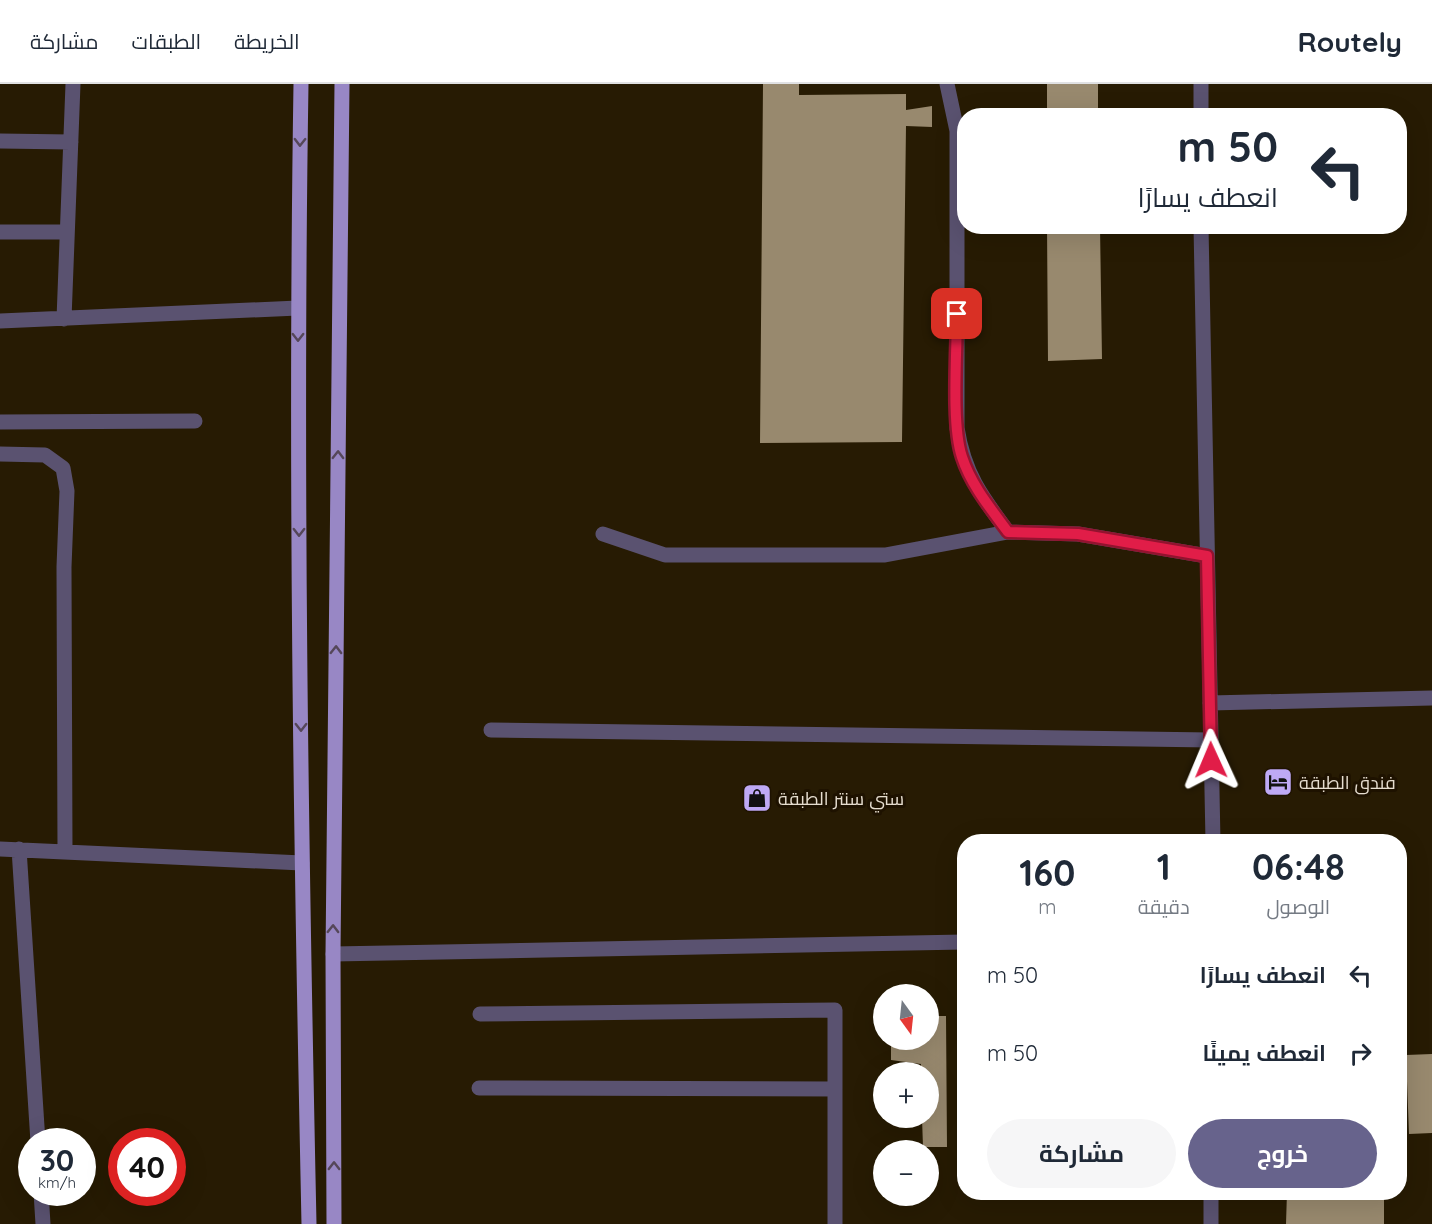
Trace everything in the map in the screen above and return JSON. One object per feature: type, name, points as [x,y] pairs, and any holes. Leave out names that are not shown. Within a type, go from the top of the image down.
[{"type":"main road","points":[[301,84],[298,308],[302,863],[309,1224]]},
{"type":"main road","points":[[334,1224],[333,954],[342,84]]},
{"type":"street","points":[[64,319],[73,84]]},
{"type":"street","points":[[948,84],[957,131],[957,428],[962,457],[981,496],[1008,532]]},
{"type":"street","points":[[1201,84],[1201,108]]},
{"type":"street","points":[[0,141],[71,142]]},
{"type":"street","points":[[0,232],[67,232]]},
{"type":"street","points":[[1201,234],[1213,834]]},
{"type":"street","points":[[0,321],[298,308]]},
{"type":"street","points":[[0,422],[195,421]]},
{"type":"street","points":[[0,453],[45,455],[63,468],[67,491],[64,567],[64,852]]},
{"type":"street","points":[[603,534],[665,555],[885,555],[1008,532],[1078,534],[1207,556]]},
{"type":"street","points":[[1210,703],[1432,698]]},
{"type":"street","points":[[491,730],[1211,740]]},
{"type":"street","points":[[0,849],[302,863]]},
{"type":"street","points":[[19,849],[37,1128]]},
{"type":"street","points":[[333,954],[957,942]]},
{"type":"street","points":[[480,1014],[835,1010],[835,1224]]},
{"type":"street","points":[[479,1088],[835,1089]]},
{"type":"street","points":[[1211,1200],[1211,1224]]},
{"type":"street","points":[[42,1206],[43,1224]]},
{"type":"building","points":[[763,84],[799,84],[799,95],[906,94],[906,110],[932,106],[932,127],[906,126],[902,442],[760,443]]},
{"type":"building","points":[[1047,84],[1098,84],[1098,108],[1047,108]]},
{"type":"building","points":[[1047,234],[1100,234],[1102,359],[1048,361]]},
{"type":"building","points":[[939,1016],[946,1016],[947,1147],[939,1147],[939,1140],[923,1140],[922,1128],[939,1128],[939,1062],[891,1060],[891,1050],[939,1050]]},
{"type":"building","points":[[1432,1054],[1432,1133],[1409,1134],[1407,1055]]},
{"type":"building","points":[[1287,1200],[1384,1200],[1384,1224],[1286,1224]]},
{"type":"place","name":"فندق الطبقة","points":[[1278,782]]},
{"type":"place","name":"ستي سنتر الطبقة","points":[[757,798]]},
{"type":"route","points":[[957,314],[957,428],[962,457],[981,496],[1008,532],[1078,534],[1207,556],[1211,760]]}]
